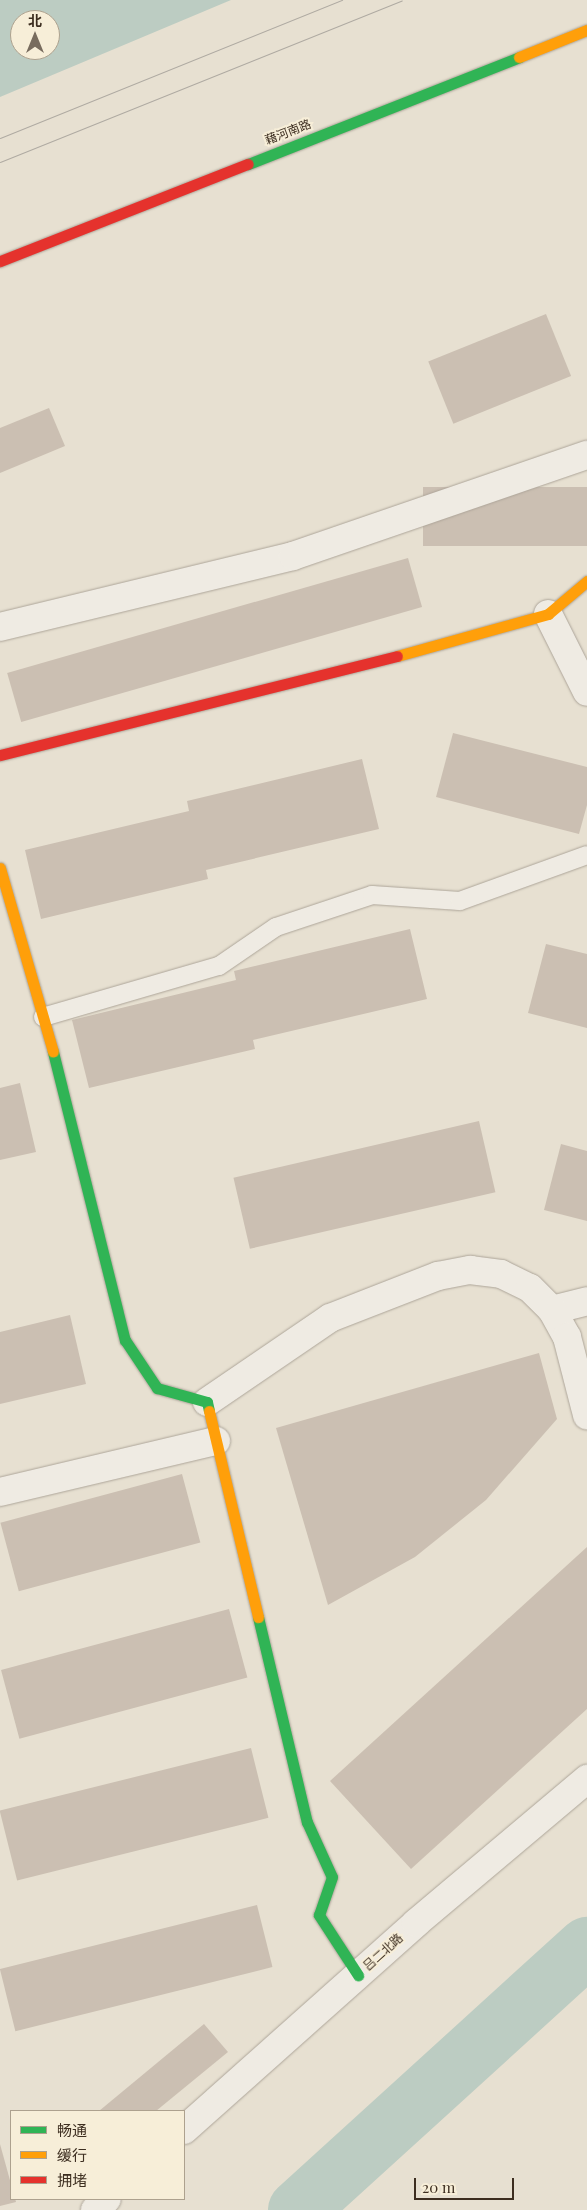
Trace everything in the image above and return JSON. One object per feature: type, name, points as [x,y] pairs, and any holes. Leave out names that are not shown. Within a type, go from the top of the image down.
[{"type":"street","name":"藉河南路","points":[[0,261],[587,30]]},
{"type":"street","points":[[0,627],[293,556],[587,455]]},
{"type":"street","points":[[0,755],[280,688],[548,614],[587,581]]},
{"type":"street","points":[[548,614],[587,692]]},
{"type":"street","points":[[0,868],[77,1136],[125,1340],[158,1388],[207,1402]]},
{"type":"street","points":[[207,1402],[330,1318],[438,1276],[470,1270],[501,1274],[530,1288],[552,1310],[567,1337],[587,1415]]},
{"type":"street","points":[[552,1310],[587,1301]]},
{"type":"street","points":[[207,1402],[307,1822],[332,1878],[320,1915],[358,1975]]},
{"type":"street","points":[[0,1492],[216,1442]]},
{"type":"street","name":"吕二北路","points":[[185,2129],[358,1975],[587,1779]]},
{"type":"street","points":[[94,2210],[106,2200]]},
{"type":"lane","points":[[43,1016],[219,966],[276,927],[372,895],[460,901],[587,855]]},
{"type":"shaded area","points":[[0,0],[231,0],[0,97]]},
{"type":"building","points":[[546,314],[571,376],[453,424],[428,362]]},
{"type":"building","points":[[49,408],[65,446],[0,473],[0,428]]},
{"type":"building","points":[[423,487],[587,487],[587,546],[423,546]]},
{"type":"building","points":[[408,558],[422,607],[21,722],[7,673]]},
{"type":"building","points":[[453,733],[587,767],[587,805],[579,834],[436,797]]},
{"type":"building","points":[[362,759],[379,829],[206,870],[208,879],[41,919],[25,850],[189,811],[187,801]]},
{"type":"building","points":[[410,929],[427,999],[253,1040],[255,1049],[89,1088],[72,1020],[236,980],[234,971]]},
{"type":"building","points":[[546,944],[587,954],[587,1028],[528,1013]]},
{"type":"building","points":[[20,1083],[36,1152],[0,1160],[0,1088]]},
{"type":"building","points":[[479,1121],[495,1192],[250,1249],[233,1178]]},
{"type":"building","points":[[561,1144],[587,1151],[587,1221],[544,1210]]},
{"type":"building","points":[[70,1315],[86,1384],[0,1404],[0,1332]]},
{"type":"building","points":[[539,1353],[557,1419],[486,1500],[415,1557],[328,1605],[276,1428]]},
{"type":"building","points":[[182,1474],[200,1543],[19,1591],[0,1523]]},
{"type":"building","points":[[587,1547],[587,1709],[411,1869],[330,1781]]},
{"type":"building","points":[[229,1609],[247,1678],[19,1739],[1,1670]]},
{"type":"building","points":[[251,1748],[268,1818],[17,1881],[0,1811]]},
{"type":"building","points":[[257,1905],[272,1967],[15,2031],[0,1969]]},
{"type":"building","points":[[204,2024],[228,2052],[157,2110],[100,2110]]},
{"type":"building","points":[[0,2144],[10,2180],[10,2200],[15,2200],[16,2202],[0,2206]]},
{"type":"waterway","points":[[298,2210],[587,1947]]},
{"type":"tram line","points":[[0,138],[342,0]]},
{"type":"tram line","points":[[0,162],[402,0]]},
{"type":"traffic: fast","points":[[248,164],[519,57]]},
{"type":"traffic: fast","points":[[53,1052],[125,1340],[157,1388],[207,1402],[209,1411]]},
{"type":"traffic: fast","points":[[258,1617],[307,1822],[332,1877],[319,1915],[358,1975]]},
{"type":"traffic: slow","points":[[519,57],[587,30]]},
{"type":"traffic: slow","points":[[397,656],[548,614],[587,581]]},
{"type":"traffic: slow","points":[[0,868],[53,1052]]},
{"type":"traffic: slow","points":[[209,1411],[258,1617]]},
{"type":"traffic: jam","points":[[0,261],[248,164]]},
{"type":"traffic: jam","points":[[0,755],[397,656]]}]
